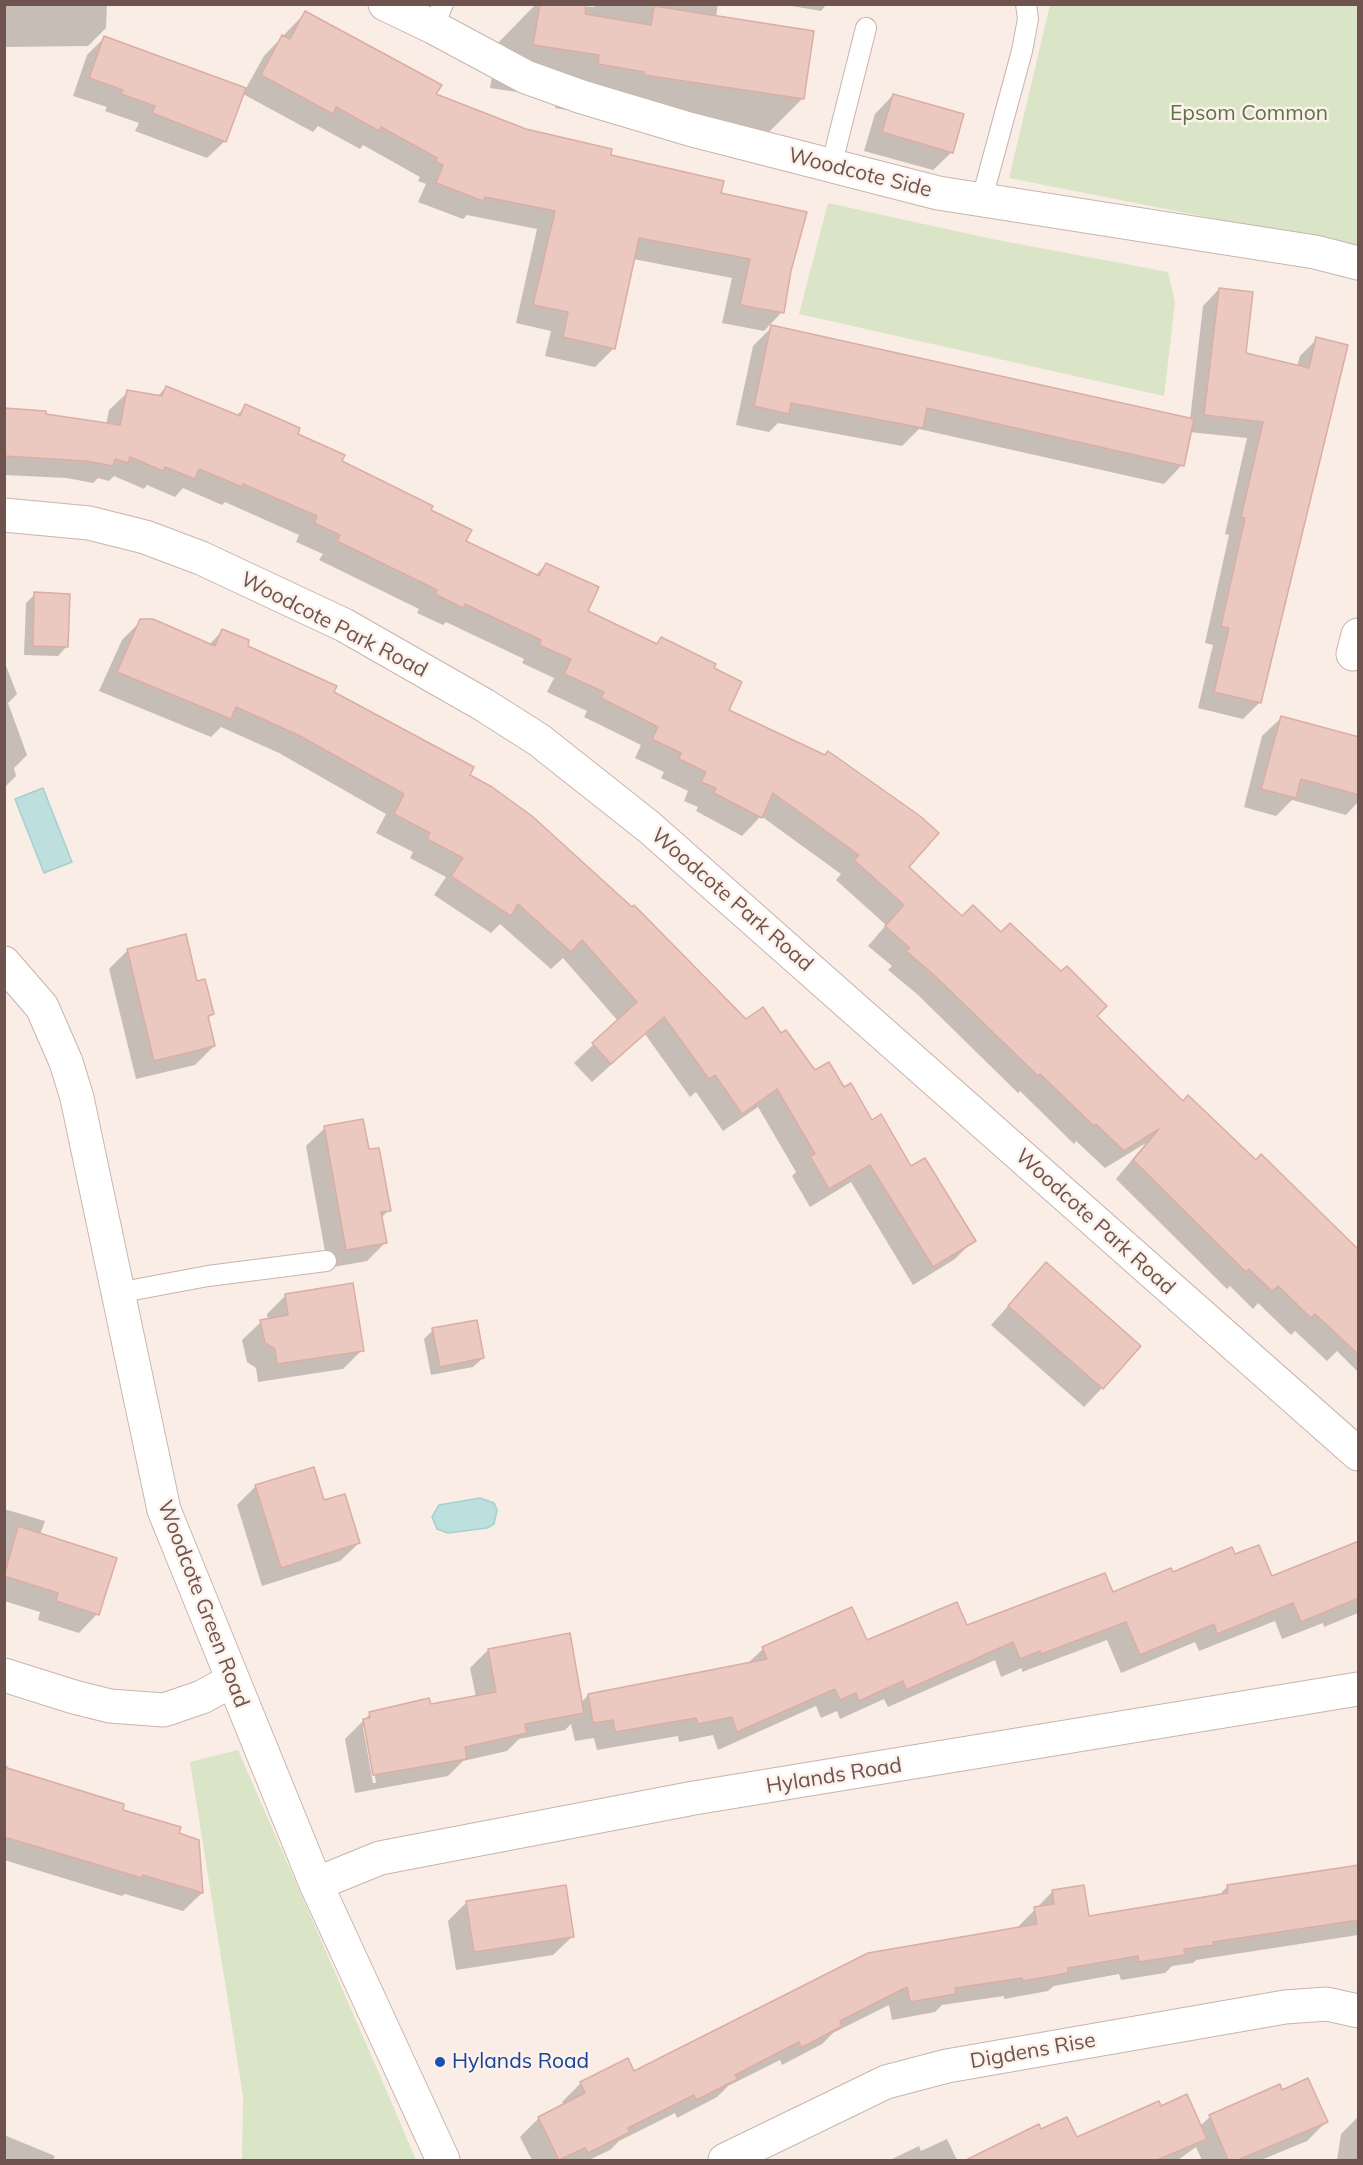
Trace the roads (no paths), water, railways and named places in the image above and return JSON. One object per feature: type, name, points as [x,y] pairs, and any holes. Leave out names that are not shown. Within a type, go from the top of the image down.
[{"type":"street","name":"Woodcote Side","points":[[385,4],[438,16],[526,77],[582,97],[831,167],[981,201],[1315,252],[1359,263]]},
{"type":"street","name":"Woodcote Park Road","points":[[4,515],[89,523],[145,537],[201,558],[344,625],[484,705],[539,740],[666,842],[1359,1455]]},
{"type":"street","name":"Woodcote Green Road","points":[[4,963],[42,1006],[66,1062],[77,1098],[164,1510],[231,1681],[316,1884],[444,2160]]},
{"type":"street","points":[[4,1675],[110,1706],[164,1710],[202,1697],[231,1681]]},
{"type":"street","name":"Hylands Road","points":[[316,1884],[380,1858],[682,1800],[1359,1689]]},
{"type":"street","name":"Digdens Rise","points":[[725,2160],[886,2082],[947,2066],[1285,2007],[1328,2004],[1359,2011]]},
{"type":"lane","points":[[981,201],[1022,51],[1028,19],[1026,4]]},
{"type":"lane","points":[[831,167],[866,28]]},
{"type":"lane","points":[[117,1293],[207,1276],[326,1261]]},
{"type":"water","points":[[43,788],[72,862],[44,873],[15,799]]},
{"type":"water","points":[[480,1498],[494,1503],[497,1510],[494,1524],[487,1528],[448,1533],[437,1529],[432,1517],[439,1505]]},
{"type":"place","name":"Hylands Road","points":[[440,2062]]},
{"type":"park label","name":"Epsom Common","points":[[1249,114]]}]
